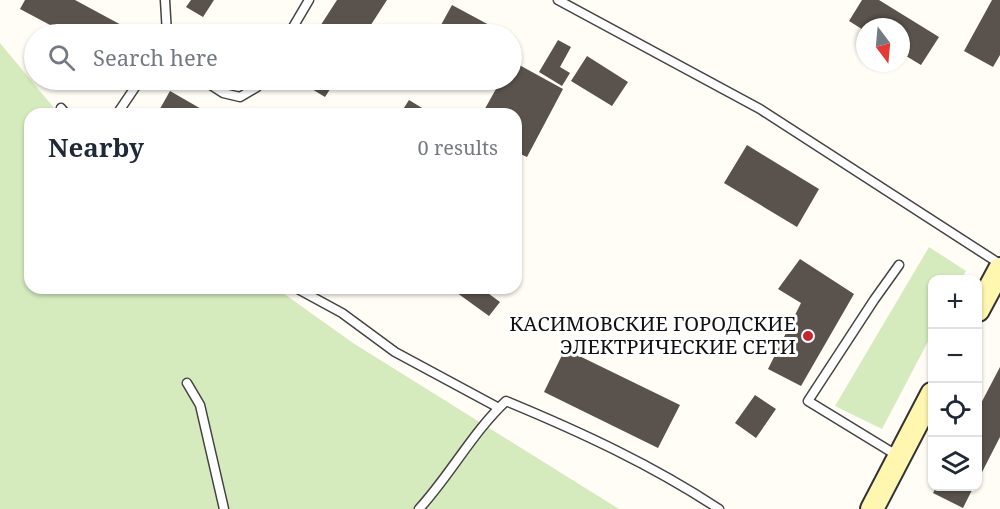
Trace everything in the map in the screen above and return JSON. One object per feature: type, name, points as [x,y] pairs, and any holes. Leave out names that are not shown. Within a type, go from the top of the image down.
[{"type":"main road","points":[[982,302],[1000,266]]},
{"type":"main road","points":[[872,509],[928,402]]},
{"type":"lane","points":[[165,0],[166,24]]},
{"type":"lane","points":[[295,24],[309,0]]},
{"type":"lane","points":[[558,0],[760,109],[1000,266]]},
{"type":"lane","points":[[121,108],[133,90]]},
{"type":"lane","points":[[219,90],[240,97],[252,90]]},
{"type":"lane","points":[[899,265],[873,300],[808,401],[899,456]]},
{"type":"lane","points":[[307,294],[342,313],[395,352],[499,408]]},
{"type":"lane","points":[[187,383],[200,405],[224,509]]},
{"type":"lane","points":[[419,509],[438,488],[484,421],[506,400],[591,436],[672,478],[719,509]]},
{"type":"green space","points":[[0,43],[24,72],[24,90],[39,90],[54,108],[24,108],[24,294],[284,294],[353,343],[619,509],[0,509]]},
{"type":"green space","points":[[929,247],[966,271],[964,275],[928,275],[928,342],[882,429],[835,406]]},
{"type":"building","points":[[25,0],[75,0],[119,24],[48,24],[20,9]]},
{"type":"building","points":[[191,0],[214,0],[203,17],[186,7]]},
{"type":"building","points":[[337,0],[387,0],[371,24],[321,24]]},
{"type":"building","points":[[862,0],[879,0],[908,18],[856,18],[856,25],[849,21]]},
{"type":"building","points":[[992,0],[1000,0],[1000,55],[993,67],[964,51]]},
{"type":"building","points":[[452,5],[487,24],[442,24]]},
{"type":"building","points":[[910,19],[939,37],[921,65],[910,58]]},
{"type":"building","points":[[558,40],[571,47],[560,67],[570,73],[562,86],[539,72]]},
{"type":"building","points":[[587,56],[628,82],[612,106],[571,81]]},
{"type":"building","points":[[522,66],[563,89],[527,157],[522,155],[522,108],[485,108],[495,90],[522,90]]},
{"type":"building","points":[[313,90],[330,90],[325,97]]},
{"type":"building","points":[[170,91],[200,108],[160,108]]},
{"type":"building","points":[[409,100],[422,108],[404,108]]},
{"type":"building","points":[[747,145],[819,189],[797,227],[724,183]]},
{"type":"building","name":"КАСИМОВСКИЕ ГОРОДСКИЕ ЭЛЕКТРИЧЕСКИЕ СЕТИ","points":[[800,259],[854,294],[801,386],[768,369],[801,303],[778,289]]},
{"type":"building","points":[[459,294],[489,294],[500,302],[489,316]]},
{"type":"building","points":[[565,349],[680,405],[658,448],[544,392]]},
{"type":"building","points":[[1000,367],[1000,437],[982,472],[982,437],[982,401]]},
{"type":"building","points":[[755,395],[776,409],[756,438],[735,423]]},
{"type":"building","points":[[934,491],[972,491],[963,508],[933,493]]},
{"type":"place","name":"КАСИМОВСКИЕ ГОРОДСКИЕ ЭЛЕКТРИЧЕСКИЕ СЕТИ","points":[[808,336]]}]
